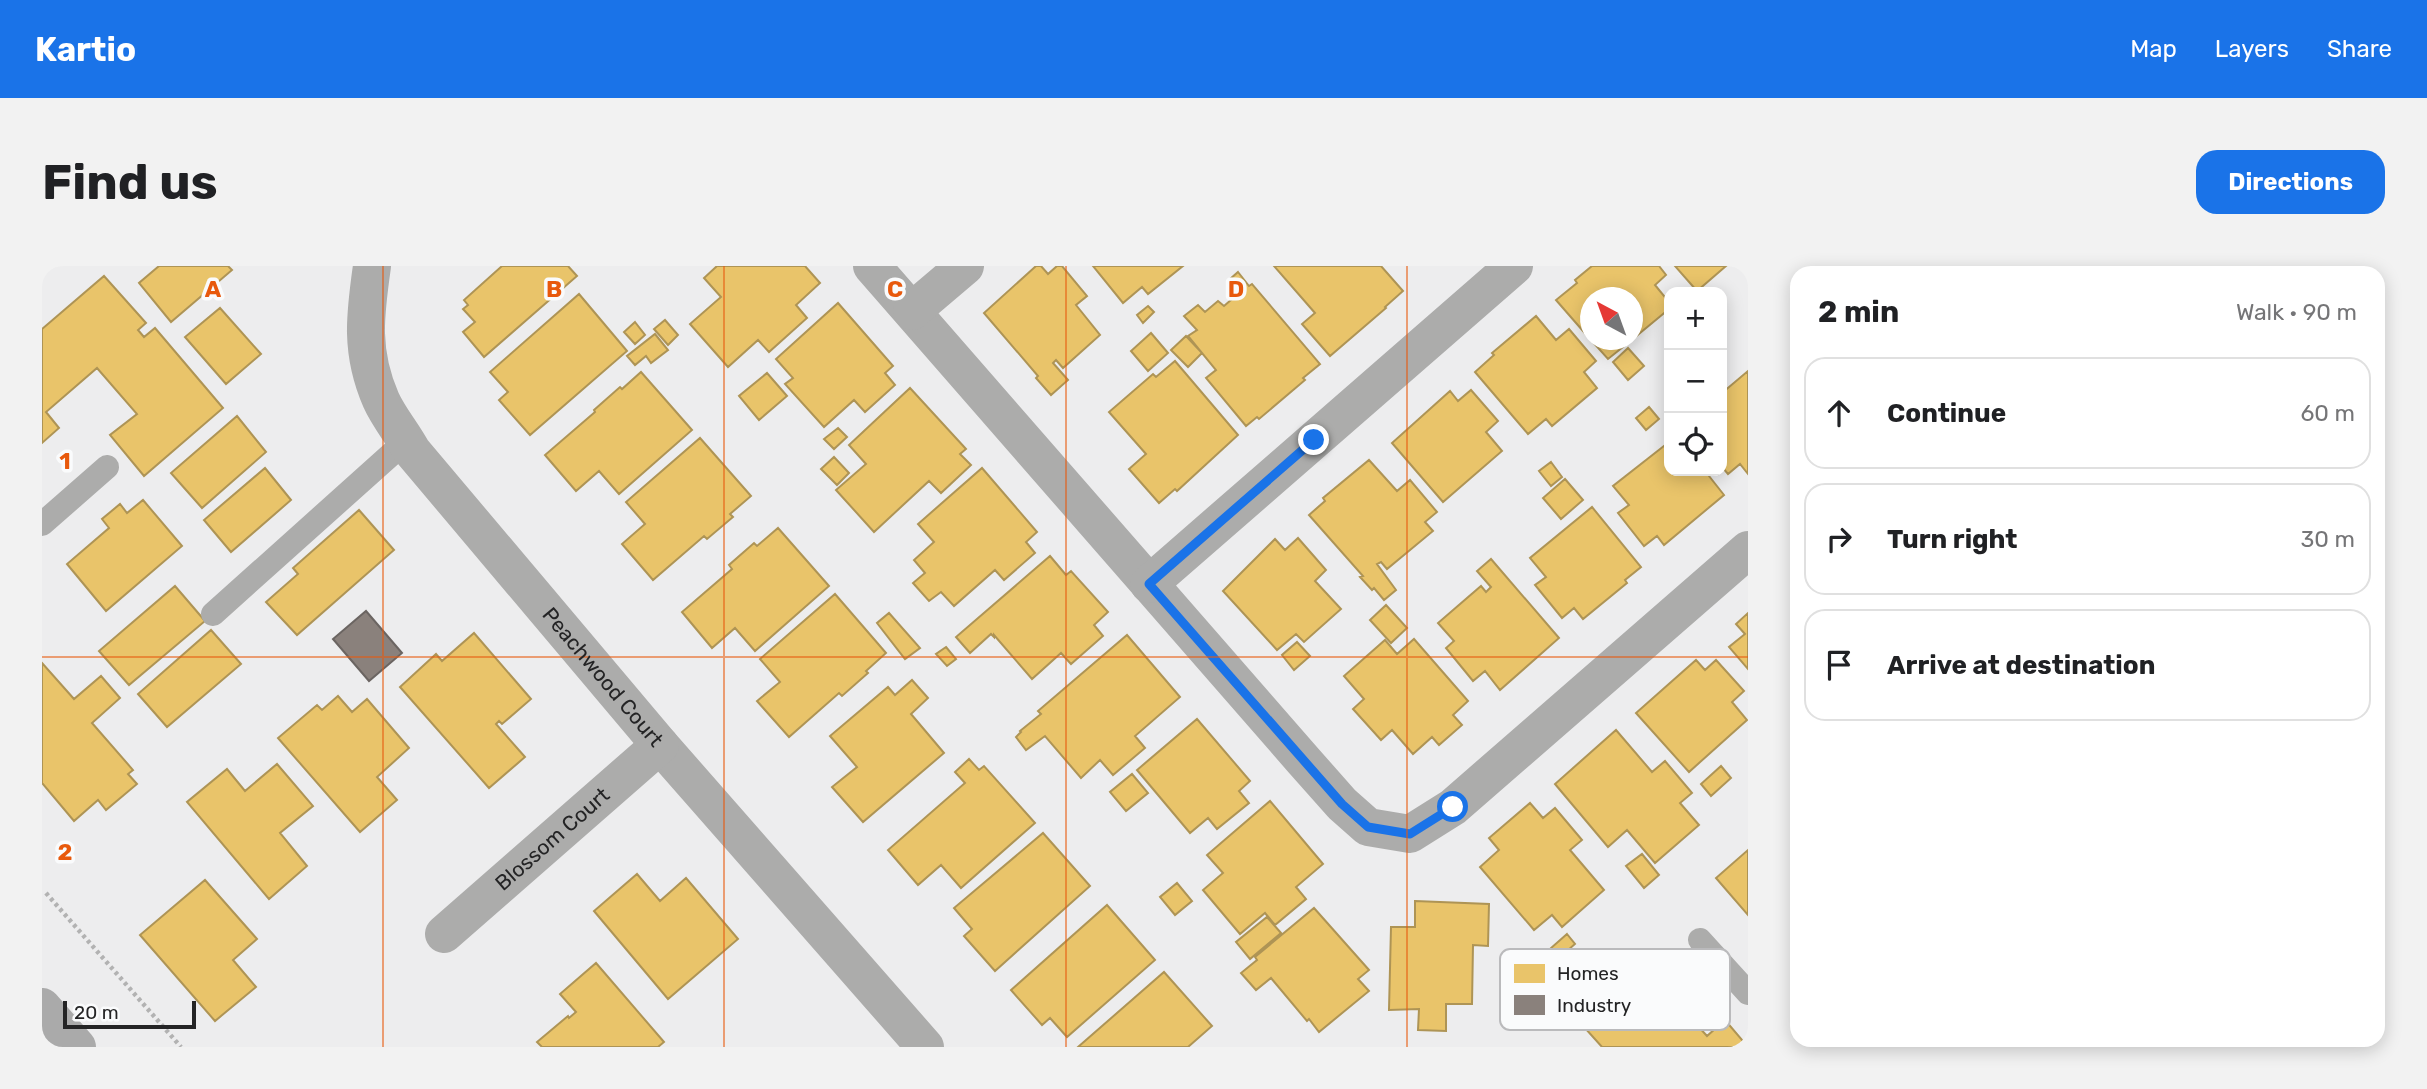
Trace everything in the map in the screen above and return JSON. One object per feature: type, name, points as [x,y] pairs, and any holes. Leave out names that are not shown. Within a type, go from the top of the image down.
[{"type":"main road","points":[[42,1007],[77,1047]]},
{"type":"street","name":"Peachwood Court","points":[[373,266],[366,306],[366,353],[382,400],[412,452],[660,745],[925,1047]]},
{"type":"street","points":[[872,266],[1342,804],[1368,827],[1410,834],[1453,807],[1748,550]]},
{"type":"street","points":[[912,312],[965,266]]},
{"type":"street","points":[[1149,584],[1514,266]]},
{"type":"street","name":"Blossom Court","points":[[444,934],[660,745]]},
{"type":"lane","points":[[213,614],[406,441]]},
{"type":"lane","points":[[42,524],[107,467]]},
{"type":"lane","points":[[1700,940],[1708,949]]},
{"type":"lane","points":[[1730,973],[1748,993]]},
{"type":"path","points":[[46,893],[181,1047]]},
{"type":"building: Homes","points":[[159,266],[228,266],[232,270],[171,322],[139,283]]},
{"type":"building: Homes","points":[[502,266],[568,266],[577,276],[484,357],[463,332],[475,322],[463,309],[468,305],[464,300]]},
{"type":"building: Homes","points":[[717,266],[805,266],[820,283],[796,305],[807,318],[769,352],[758,340],[728,367],[690,324],[721,297],[704,278]]},
{"type":"building: Homes","points":[[1036,266],[1041,266],[1048,274],[1057,266],[1062,266],[1087,296],[1076,305],[1100,335],[1063,368],[1056,360],[1053,363],[1068,380],[1051,395],[984,313]]},
{"type":"building: Homes","points":[[1093,266],[1183,266],[1148,294],[1142,287],[1123,303]]},
{"type":"building: Homes","points":[[1274,266],[1381,266],[1403,291],[1330,356],[1302,324],[1315,313]]},
{"type":"building: Homes","points":[[1592,266],[1659,266],[1666,275],[1655,285],[1664,296],[1664,313],[1643,331],[1643,287],[1580,287],[1580,328],[1556,300],[1577,283],[1575,280]]},
{"type":"building: Homes","points":[[1675,266],[1726,266],[1702,287],[1693,287]]},
{"type":"building: Homes","points":[[1238,272],[1249,286],[1252,284],[1320,364],[1259,419],[1257,417],[1246,426],[1206,378],[1216,370],[1188,336],[1197,330],[1184,316],[1198,305],[1205,312],[1218,301],[1224,306],[1239,293],[1229,280]]},
{"type":"building: Homes","points":[[104,276],[146,323],[138,330],[144,337],[155,328],[223,408],[144,476],[110,435],[137,414],[97,368],[46,412],[59,428],[42,443],[42,329]]},
{"type":"building: Homes","points":[[579,294],[627,351],[530,435],[499,400],[508,392],[490,372]]},
{"type":"building: Homes","points":[[838,303],[893,366],[885,373],[895,385],[865,412],[854,400],[824,427],[785,384],[793,378],[776,359]]},
{"type":"building: Homes","points":[[1148,306],[1154,312],[1143,323],[1137,315]]},
{"type":"building: Homes","points":[[220,308],[261,354],[226,384],[185,337]]},
{"type":"building: Homes","points":[[1536,316],[1556,340],[1569,329],[1580,342],[1580,350],[1587,350],[1596,361],[1584,372],[1597,388],[1552,426],[1546,419],[1528,434],[1475,372],[1494,355],[1492,353]]},
{"type":"building: Homes","points":[[665,320],[678,335],[668,345],[654,329]]},
{"type":"building: Homes","points":[[635,322],[645,335],[635,344],[624,332]]},
{"type":"building: Homes","points":[[1151,333],[1168,353],[1148,371],[1131,351]]},
{"type":"building: Homes","points":[[655,334],[668,350],[651,363],[646,356],[635,365],[627,356]]},
{"type":"building: Homes","points":[[1186,336],[1202,353],[1188,367],[1171,350]]},
{"type":"building: Homes","points":[[1600,350],[1619,350],[1608,359]]},
{"type":"building: Homes","points":[[1626,350],[1630,350],[1644,366],[1628,380],[1613,362]]},
{"type":"building: Homes","points":[[1175,361],[1238,435],[1177,491],[1175,489],[1159,503],[1129,469],[1146,454],[1109,412],[1153,374],[1156,377]]},
{"type":"building: Homes","points":[[1748,371],[1748,474],[1740,464],[1727,473],[1727,389]]},
{"type":"building: Homes","points":[[641,372],[692,430],[619,494],[599,471],[576,491],[545,455],[620,387],[622,389]]},
{"type":"building: Homes","points":[[767,373],[787,396],[759,420],[739,396]]},
{"type":"building: Homes","points":[[910,388],[966,449],[960,454],[971,465],[941,493],[929,481],[874,532],[836,490],[866,464],[849,445]]},
{"type":"building: Homes","points":[[1471,390],[1498,421],[1486,432],[1502,451],[1443,502],[1392,443],[1450,391],[1458,401]]},
{"type":"building: Homes","points":[[1649,407],[1659,419],[1646,430],[1636,418]]},
{"type":"building: Homes","points":[[237,416],[266,452],[202,508],[171,473]]},
{"type":"building: Homes","points":[[838,428],[847,437],[834,449],[824,439]]},
{"type":"building: Homes","points":[[700,438],[751,496],[730,514],[733,517],[707,539],[704,536],[653,580],[622,544],[645,524],[626,502]]},
{"type":"building: Homes","points":[[1664,446],[1664,476],[1709,476],[1724,495],[1664,545],[1657,536],[1644,546],[1618,513],[1629,505],[1613,486]]},
{"type":"building: Homes","points":[[834,457],[849,473],[837,485],[821,469]]},
{"type":"building: Homes","points":[[1369,460],[1397,491],[1410,480],[1437,512],[1425,522],[1433,531],[1387,569],[1381,562],[1377,564],[1396,590],[1384,600],[1360,577],[1363,576],[1309,515],[1325,501],[1323,498]]},
{"type":"building: Homes","points":[[1551,462],[1562,477],[1551,486],[1539,471]]},
{"type":"building: Homes","points":[[265,468],[291,500],[231,552],[204,520]]},
{"type":"building: Homes","points":[[982,468],[1037,532],[1026,542],[1035,553],[1004,580],[995,570],[954,606],[941,592],[929,601],[913,583],[925,573],[914,560],[934,542],[918,524]]},
{"type":"building: Homes","points":[[1565,479],[1583,500],[1561,519],[1543,498]]},
{"type":"building: Homes","points":[[143,500],[182,546],[106,611],[67,564],[109,528],[102,519],[120,504],[127,513]]},
{"type":"building: Homes","points":[[1592,507],[1641,567],[1625,580],[1627,583],[1583,619],[1574,608],[1562,618],[1535,585],[1546,577],[1530,558]]},
{"type":"building: Homes","points":[[359,510],[394,550],[297,635],[266,602],[298,574],[293,568]]},
{"type":"building: Homes","points":[[778,528],[829,586],[755,651],[735,628],[712,648],[682,612],[732,569],[729,565],[754,543],[757,546]]},
{"type":"building: Homes","points":[[1298,538],[1326,570],[1315,581],[1341,609],[1304,642],[1296,634],[1277,650],[1223,591],[1275,539],[1285,550]]},
{"type":"building: Homes","points":[[1050,556],[1066,575],[1071,571],[1108,612],[1094,625],[1103,636],[1071,664],[1061,653],[1032,679],[994,635],[991,634],[970,653],[956,637]]},
{"type":"building: Homes","points":[[1491,559],[1559,638],[1500,690],[1485,671],[1473,681],[1446,648],[1454,641],[1438,623],[1481,586],[1486,592],[1491,587],[1477,571]]},
{"type":"building: Homes","points":[[175,586],[205,621],[129,685],[99,651]]},
{"type":"building: Homes","points":[[835,594],[886,653],[842,696],[839,693],[789,737],[757,701],[780,682],[760,659]]},
{"type":"building: Homes","points":[[1386,605],[1407,628],[1391,643],[1370,620]]},
{"type":"building: Homes","points":[[889,613],[920,648],[905,659],[877,623]]},
{"type":"building: Homes","points":[[1748,613],[1748,669],[1729,647],[1745,634],[1736,624]]},
{"type":"building: Homes","points":[[211,630],[241,664],[167,727],[138,694]]},
{"type":"building: Homes","points":[[474,633],[531,699],[502,724],[499,721],[496,724],[525,757],[489,788],[400,687],[436,654],[442,661]]},
{"type":"building: Homes","points":[[1127,635],[1180,697],[1135,736],[1145,748],[1113,775],[1100,760],[1081,778],[1045,736],[1026,750],[1016,737],[1020,731],[1041,714],[1038,711]]},
{"type":"building: Homes","points":[[1414,639],[1468,701],[1453,715],[1462,725],[1439,745],[1432,737],[1413,754],[1392,730],[1381,740],[1353,709],[1364,699],[1344,676],[1385,640],[1397,654]]},
{"type":"building: Homes","points":[[1297,642],[1310,656],[1294,670],[1282,655]]},
{"type":"building: Homes","points":[[946,647],[956,659],[947,666],[936,654]]},
{"type":"building: Homes","points":[[1696,660],[1705,670],[1716,660],[1744,691],[1732,702],[1747,720],[1689,772],[1636,713]]},
{"type":"building: Homes","points":[[42,663],[74,699],[101,676],[120,698],[92,723],[133,770],[128,774],[137,784],[106,810],[98,800],[74,821],[42,783]]},
{"type":"building: Homes","points":[[912,680],[928,698],[911,714],[944,753],[863,822],[832,787],[857,767],[830,736],[888,687],[895,695]]},
{"type":"building: Homes","points":[[338,696],[352,712],[367,699],[409,748],[377,777],[397,800],[360,832],[278,738],[317,705],[322,710]]},
{"type":"building: Homes","points":[[1197,719],[1250,781],[1239,791],[1249,803],[1217,829],[1208,818],[1190,833],[1137,770]]},
{"type":"building: Homes","points":[[1616,730],[1652,772],[1665,761],[1692,793],[1680,803],[1699,825],[1655,863],[1627,830],[1608,847],[1555,784]]},
{"type":"building: Homes","points":[[969,759],[979,770],[984,766],[1035,823],[961,888],[941,865],[918,885],[888,850],[965,783],[955,772]]},
{"type":"building: Homes","points":[[277,764],[313,806],[280,833],[307,866],[269,899],[187,802],[227,769],[245,791]]},
{"type":"building: Homes","points":[[1721,766],[1731,778],[1711,796],[1701,784]]},
{"type":"building: Homes","points":[[1132,774],[1148,793],[1126,811],[1110,792]]},
{"type":"building: Homes","points":[[1270,801],[1323,864],[1296,887],[1306,899],[1275,925],[1265,913],[1240,934],[1203,890],[1223,873],[1207,855]]},
{"type":"building: Homes","points":[[1530,803],[1543,818],[1555,808],[1582,840],[1570,850],[1604,890],[1562,927],[1552,915],[1534,930],[1480,867],[1499,850],[1489,838]]},
{"type":"building: Homes","points":[[1043,833],[1090,886],[995,971],[964,936],[972,929],[954,908]]},
{"type":"building: Homes","points":[[1748,850],[1748,915],[1716,878]]},
{"type":"building: Homes","points":[[1642,854],[1659,875],[1644,888],[1626,866]]},
{"type":"building: Homes","points":[[637,874],[660,901],[686,878],[738,939],[668,999],[594,911]]},
{"type":"building: Homes","points":[[205,880],[257,939],[233,960],[256,987],[215,1021],[140,935]]},
{"type":"building: Homes","points":[[1177,883],[1192,901],[1175,915],[1160,897]]},
{"type":"building: Homes","points":[[1415,901],[1489,904],[1488,946],[1473,945],[1472,1004],[1446,1004],[1446,1031],[1418,1030],[1419,1009],[1389,1010],[1391,927],[1415,927]]},
{"type":"building: Homes","points":[[1107,905],[1155,960],[1067,1037],[1050,1018],[1042,1025],[1011,990]]},
{"type":"building: Homes","points":[[1314,908],[1369,970],[1358,979],[1369,991],[1319,1032],[1271,978],[1256,990],[1241,973],[1257,960],[1255,957]]},
{"type":"building: Homes","points":[[1267,917],[1281,933],[1250,959],[1236,942]]},
{"type":"building: Homes","points":[[1567,934],[1575,944],[1569,949],[1551,948]]},
{"type":"building: Homes","points":[[596,963],[664,1042],[658,1047],[542,1047],[537,1042],[576,1012],[560,994]]},
{"type":"building: Homes","points":[[1164,972],[1212,1026],[1188,1047],[1078,1047]]},
{"type":"building: Homes","points":[[1730,1026],[1748,1047],[1602,1047],[1587,1030],[1702,1030],[1707,1036],[1714,1030],[1730,1030]]},
{"type":"building: Industry","points":[[366,611],[402,653],[369,681],[333,639]]},
{"type":"route","points":[[1314,440],[1149,584],[1342,804],[1368,827],[1410,834],[1453,807]]}]
